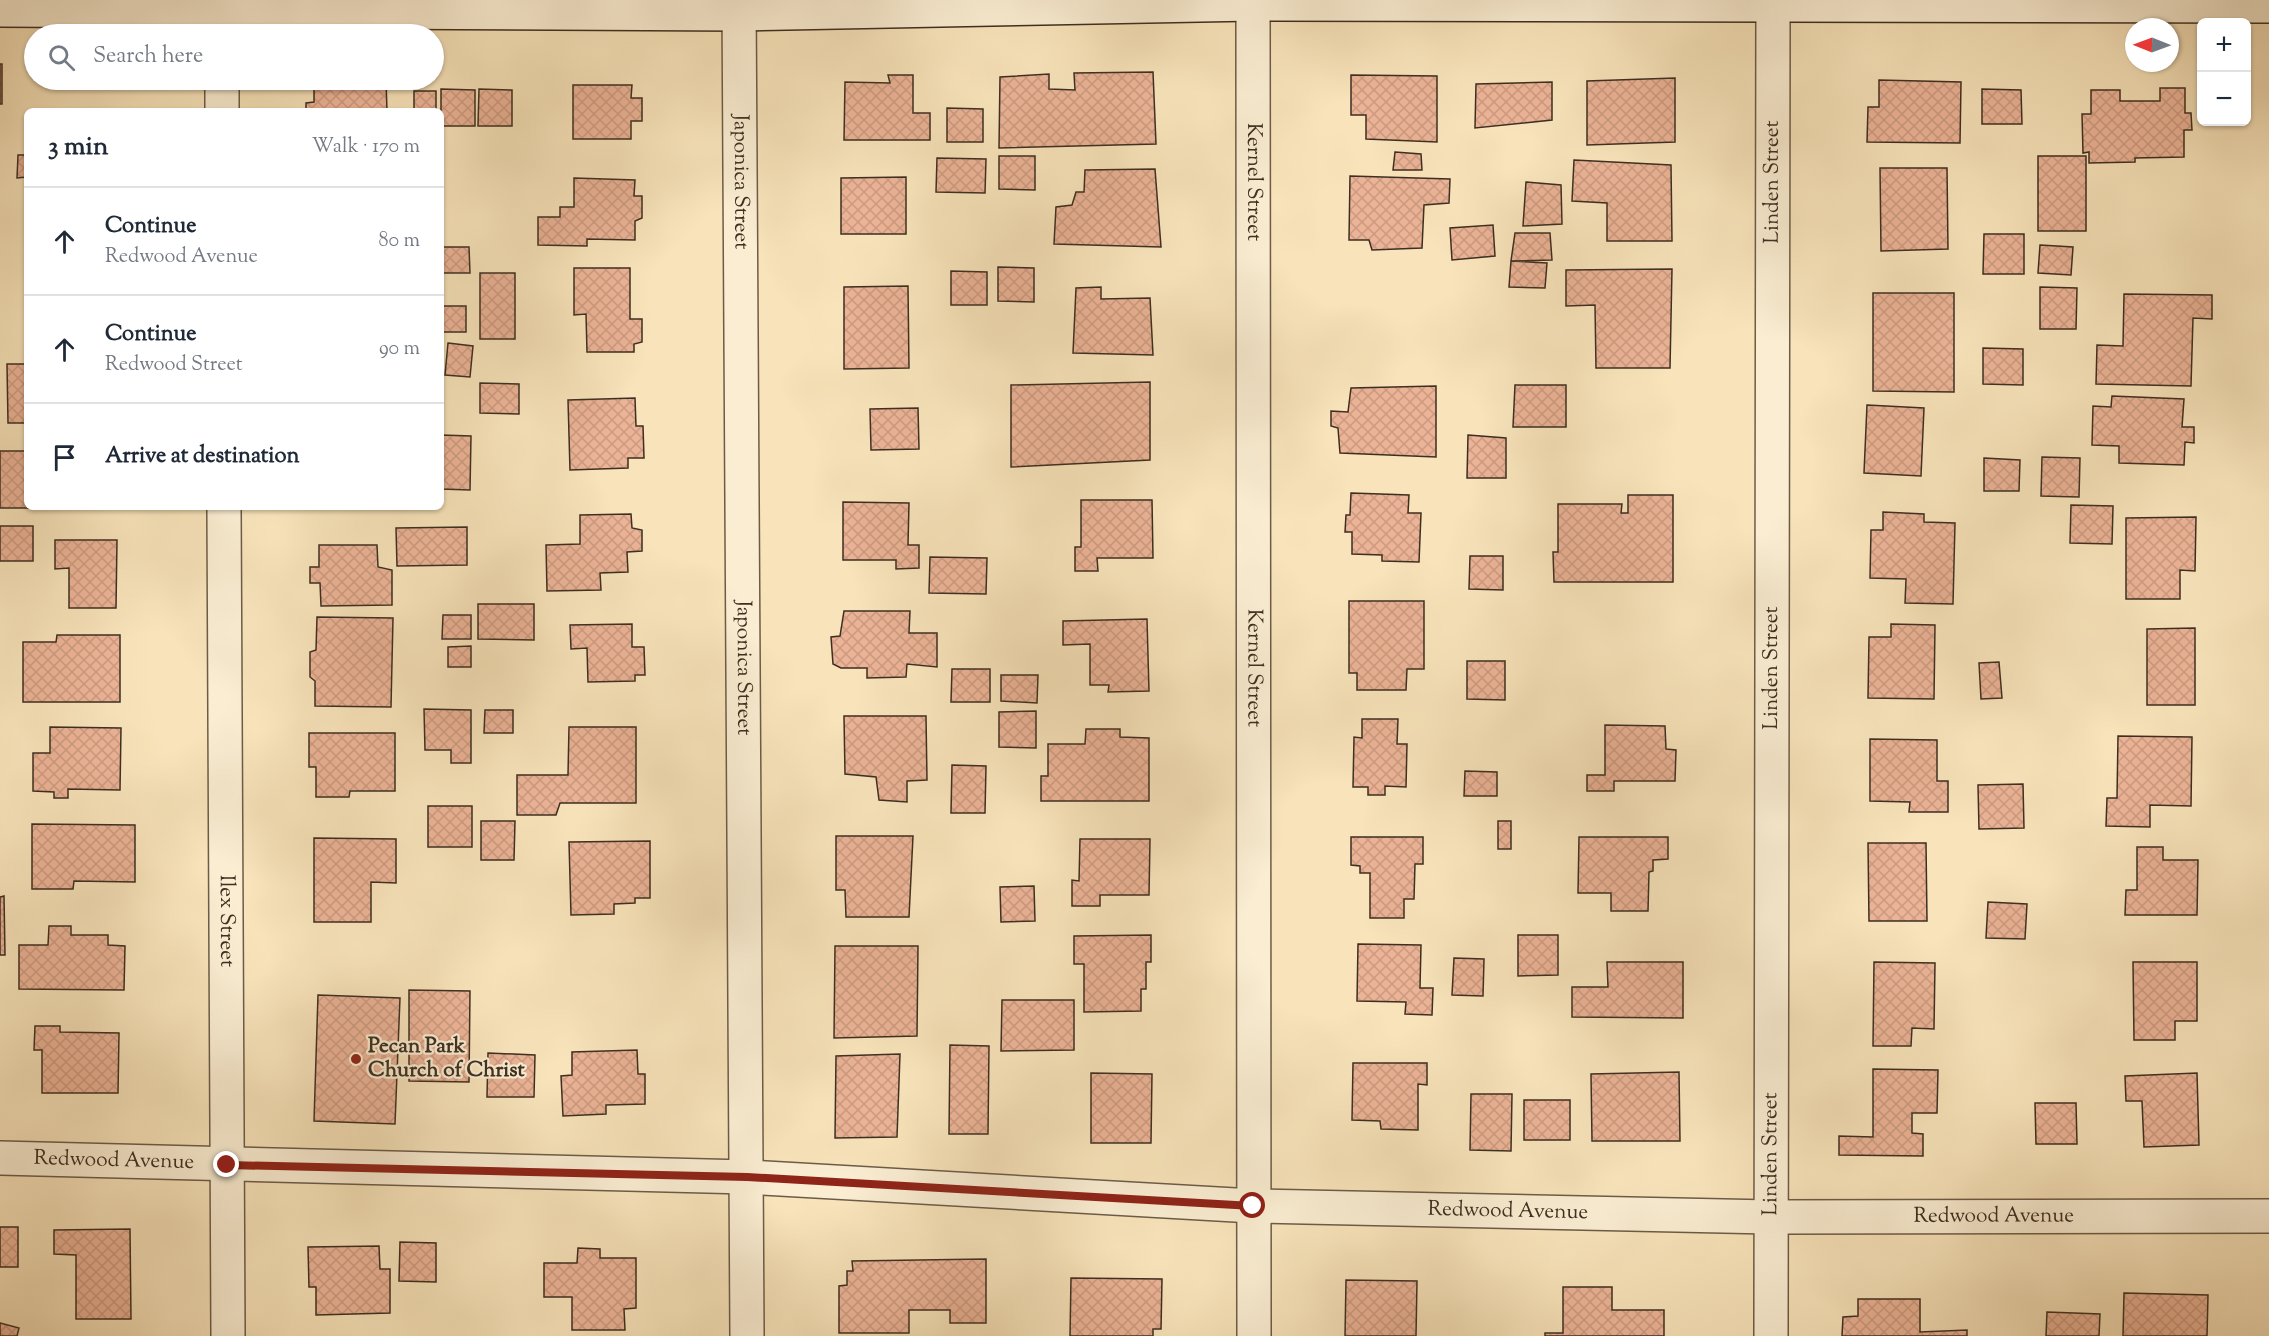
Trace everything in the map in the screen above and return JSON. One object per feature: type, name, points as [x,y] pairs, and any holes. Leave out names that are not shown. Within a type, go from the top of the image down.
[{"type":"street","points":[[0,10],[222,15],[1253,2],[2269,6]]},
{"type":"street","name":"Kernel Street","points":[[1253,2],[1254,1336]]},
{"type":"street","name":"Linden Street","points":[[1771,1336],[1773,3]]},
{"type":"street","name":"Japonica Street","points":[[739,7],[747,1336]]},
{"type":"street","points":[[222,90],[222,108]]},
{"type":"street","name":"Ilex Street","points":[[224,510],[228,1336]]},
{"type":"street","name":"Redwood Avenue","points":[[0,1158],[747,1177],[1253,1206],[1770,1217],[2269,1216]]},
{"type":"building","points":[[0,64],[2,64],[2,104],[0,104]]},
{"type":"building","points":[[1153,72],[1156,144],[999,148],[1000,77],[1049,74],[1049,89],[1075,90],[1074,73]]},
{"type":"building","points":[[888,75],[913,75],[913,113],[930,113],[930,140],[844,140],[845,82],[890,83]]},
{"type":"building","points":[[1351,75],[1437,76],[1437,142],[1366,139],[1366,115],[1351,115]]},
{"type":"building","points":[[1675,78],[1675,142],[1587,145],[1587,81]]},
{"type":"building","points":[[1879,80],[1961,82],[1960,143],[1867,142],[1868,107],[1879,107]]},
{"type":"building","points":[[1552,82],[1552,120],[1475,128],[1476,84]]},
{"type":"building","points":[[573,85],[632,85],[631,98],[642,98],[642,121],[631,121],[631,139],[573,139]]},
{"type":"building","points":[[2160,88],[2185,88],[2185,113],[2191,113],[2192,130],[2184,130],[2184,157],[2135,158],[2135,162],[2089,163],[2089,152],[2083,153],[2082,114],[2091,114],[2091,90],[2120,90],[2120,101],[2160,101]]},
{"type":"building","points":[[479,89],[512,90],[512,126],[478,126]]},
{"type":"building","points":[[1982,89],[2021,90],[2022,124],[1982,124]]},
{"type":"building","points":[[314,90],[386,90],[387,108],[306,108],[306,103],[314,102]]},
{"type":"building","points":[[441,90],[475,90],[475,126],[444,126],[444,108],[441,108]]},
{"type":"building","points":[[414,91],[436,91],[436,108],[414,108]]},
{"type":"building","points":[[947,108],[983,109],[983,142],[947,142]]},
{"type":"building","points":[[1395,152],[1421,154],[1422,170],[1393,170]]},
{"type":"building","points":[[18,155],[24,155],[24,177],[17,178]]},
{"type":"building","points":[[999,156],[1035,156],[1035,190],[999,189]]},
{"type":"building","points":[[2038,156],[2086,156],[2086,231],[2038,231]]},
{"type":"building","points":[[937,158],[986,159],[985,193],[936,192]]},
{"type":"building","points":[[1574,160],[1671,165],[1672,241],[1607,241],[1607,203],[1572,201]]},
{"type":"building","points":[[1880,168],[1947,168],[1948,249],[1881,251]]},
{"type":"building","points":[[1155,169],[1161,247],[1054,244],[1056,207],[1072,205],[1076,192],[1084,192],[1085,170]]},
{"type":"building","points":[[1350,176],[1450,179],[1449,203],[1424,205],[1422,248],[1372,250],[1369,240],[1349,240]]},
{"type":"building","points":[[906,177],[906,234],[841,234],[841,178]]},
{"type":"building","points":[[574,178],[635,180],[634,196],[642,196],[642,218],[635,221],[635,240],[587,239],[587,246],[538,245],[538,217],[560,217],[560,207],[574,207]]},
{"type":"building","points":[[1526,182],[1561,185],[1562,224],[1523,226]]},
{"type":"building","points":[[1493,225],[1495,256],[1452,260],[1450,228]]},
{"type":"building","points":[[1515,233],[1550,233],[1552,260],[1511,261]]},
{"type":"building","points":[[1984,234],[2024,234],[2024,274],[1983,274]]},
{"type":"building","points":[[2040,245],[2073,247],[2071,275],[2038,273]]},
{"type":"building","points":[[444,247],[469,247],[470,273],[444,273]]},
{"type":"building","points":[[1511,261],[1547,263],[1545,288],[1509,287]]},
{"type":"building","points":[[998,267],[1034,268],[1034,302],[998,301]]},
{"type":"building","points":[[574,268],[630,268],[630,319],[642,319],[642,342],[634,344],[634,352],[587,352],[586,314],[574,315]]},
{"type":"building","points":[[1672,269],[1670,368],[1596,368],[1595,305],[1566,306],[1566,270]]},
{"type":"building","points":[[951,271],[987,272],[987,305],[951,305]]},
{"type":"building","points":[[480,273],[515,273],[515,339],[480,339]]},
{"type":"building","points":[[908,286],[909,368],[844,369],[844,287]]},
{"type":"building","points":[[1101,287],[1101,299],[1150,298],[1153,355],[1073,353],[1076,288]]},
{"type":"building","points":[[2040,287],[2077,288],[2076,329],[2040,329]]},
{"type":"building","points":[[1873,293],[1954,293],[1954,392],[1873,391]]},
{"type":"building","points":[[2124,294],[2212,295],[2212,319],[2193,318],[2191,386],[2096,384],[2097,345],[2123,346]]},
{"type":"building","points":[[444,306],[466,306],[466,332],[444,332]]},
{"type":"building","points":[[448,343],[473,346],[470,377],[445,375]]},
{"type":"building","points":[[1983,348],[2023,349],[2023,385],[1983,384]]},
{"type":"building","points":[[7,364],[24,364],[24,423],[8,423]]},
{"type":"building","points":[[1150,382],[1150,460],[1011,467],[1011,385]]},
{"type":"building","points":[[480,383],[519,384],[519,414],[480,413]]},
{"type":"building","points":[[1515,385],[1566,385],[1566,427],[1513,427]]},
{"type":"building","points":[[1436,386],[1436,457],[1340,453],[1338,428],[1331,426],[1331,411],[1348,412],[1351,388]]},
{"type":"building","points":[[2112,396],[2184,399],[2182,427],[2194,427],[2194,443],[2185,442],[2184,465],[2119,463],[2119,446],[2092,445],[2093,406],[2111,407]]},
{"type":"building","points":[[635,398],[636,426],[643,426],[644,458],[628,458],[628,468],[570,470],[568,400]]},
{"type":"building","points":[[1867,405],[1924,408],[1921,476],[1864,473]]},
{"type":"building","points":[[918,408],[919,449],[871,450],[870,409]]},
{"type":"building","points":[[444,435],[471,436],[470,490],[444,489]]},
{"type":"building","points":[[1468,435],[1506,438],[1506,478],[1467,478]]},
{"type":"building","points":[[0,451],[24,451],[24,508],[0,508]]},
{"type":"building","points":[[2042,457],[2080,458],[2079,497],[2041,496]]},
{"type":"building","points":[[1984,458],[2020,460],[2019,491],[1984,491]]},
{"type":"building","points":[[1351,493],[1409,495],[1408,513],[1421,513],[1419,562],[1382,561],[1382,555],[1352,554],[1352,532],[1345,532],[1346,515],[1350,515]]},
{"type":"building","points":[[1628,495],[1673,495],[1673,582],[1554,582],[1553,552],[1558,552],[1558,504],[1622,504],[1621,513],[1628,513]]},
{"type":"building","points":[[1081,500],[1152,500],[1153,558],[1097,558],[1098,571],[1075,571],[1075,547],[1081,547]]},
{"type":"building","points":[[843,502],[909,503],[908,545],[919,545],[919,568],[896,569],[896,560],[843,560]]},
{"type":"building","points":[[2071,505],[2113,506],[2112,544],[2070,543]]},
{"type":"building","points":[[1883,512],[1924,514],[1924,522],[1955,523],[1953,604],[1905,603],[1906,579],[1870,578],[1871,530],[1883,530]]},
{"type":"building","points":[[631,514],[632,528],[642,530],[642,551],[627,552],[628,572],[600,573],[601,590],[547,591],[546,545],[580,544],[580,515]]},
{"type":"building","points":[[2196,517],[2195,571],[2180,570],[2180,599],[2126,599],[2126,518]]},
{"type":"building","points":[[0,526],[33,526],[33,561],[0,561]]},
{"type":"building","points":[[467,527],[467,565],[397,566],[396,528]]},
{"type":"building","points":[[55,540],[117,540],[116,608],[69,608],[69,568],[55,569]]},
{"type":"building","points":[[319,545],[377,545],[378,567],[392,570],[392,605],[321,606],[320,583],[310,583],[310,567],[319,567]]},
{"type":"building","points":[[1470,556],[1503,556],[1503,590],[1469,589]]},
{"type":"building","points":[[930,557],[987,558],[986,594],[929,593]]},
{"type":"building","points":[[1349,601],[1424,601],[1424,669],[1407,669],[1406,690],[1357,690],[1357,673],[1349,673]]},
{"type":"building","points":[[478,604],[534,604],[534,640],[478,639]]},
{"type":"building","points":[[844,611],[910,611],[909,633],[937,633],[937,667],[907,664],[906,677],[867,678],[867,668],[841,668],[833,664],[831,637],[840,636]]},
{"type":"building","points":[[443,615],[471,615],[471,639],[442,639]]},
{"type":"building","points":[[317,617],[393,618],[391,707],[315,706],[315,681],[310,677],[310,652],[316,650]]},
{"type":"building","points":[[1147,619],[1149,691],[1108,692],[1109,685],[1090,685],[1090,644],[1063,645],[1063,621]]},
{"type":"building","points":[[632,624],[632,647],[644,647],[645,675],[635,675],[635,681],[588,682],[587,648],[571,649],[570,625]]},
{"type":"building","points":[[1891,624],[1935,625],[1934,699],[1868,698],[1869,637],[1891,637]]},
{"type":"building","points":[[2195,628],[2195,705],[2147,705],[2147,629]]},
{"type":"building","points":[[57,635],[120,635],[120,702],[23,702],[23,642],[56,642]]},
{"type":"building","points":[[471,646],[471,667],[448,667],[448,647]]},
{"type":"building","points":[[1467,661],[1505,661],[1505,700],[1467,699]]},
{"type":"building","points":[[1999,662],[2002,698],[1981,699],[1979,663]]},
{"type":"building","points":[[952,669],[990,669],[990,702],[951,702]]},
{"type":"building","points":[[1001,675],[1038,675],[1037,703],[1001,701]]},
{"type":"building","points":[[424,709],[471,710],[471,763],[451,763],[451,750],[425,750]]},
{"type":"building","points":[[485,710],[513,710],[513,733],[484,733]]},
{"type":"building","points":[[1036,711],[1036,748],[999,747],[999,712]]},
{"type":"building","points":[[844,716],[926,716],[927,780],[907,781],[907,802],[879,800],[876,777],[845,774]]},
{"type":"building","points":[[1362,719],[1398,719],[1397,744],[1407,744],[1406,787],[1385,786],[1385,795],[1368,795],[1368,787],[1353,787],[1354,737],[1362,738]]},
{"type":"building","points":[[1605,725],[1665,726],[1666,749],[1676,750],[1675,781],[1614,781],[1614,791],[1587,791],[1587,775],[1605,775]]},
{"type":"building","points":[[50,727],[121,728],[120,790],[68,789],[68,798],[54,798],[54,792],[33,791],[33,753],[50,753]]},
{"type":"building","points":[[569,727],[636,727],[636,803],[560,803],[556,815],[517,815],[517,775],[568,775]]},
{"type":"building","points":[[1086,729],[1120,729],[1120,737],[1149,738],[1149,801],[1041,801],[1041,776],[1048,776],[1048,744],[1085,744]]},
{"type":"building","points":[[309,733],[395,733],[395,791],[350,791],[349,797],[316,797],[316,767],[309,767]]},
{"type":"building","points":[[2118,736],[2192,737],[2191,806],[2150,805],[2150,827],[2106,826],[2107,798],[2117,798]]},
{"type":"building","points":[[1870,739],[1937,740],[1937,781],[1948,781],[1948,812],[1909,812],[1910,802],[1870,801]]},
{"type":"building","points":[[952,765],[986,766],[985,813],[951,813]]},
{"type":"building","points":[[1465,771],[1497,772],[1497,796],[1464,796]]},
{"type":"building","points":[[2023,784],[2024,828],[1979,829],[1978,785]]},
{"type":"building","points":[[428,806],[472,806],[472,847],[428,847]]},
{"type":"building","points":[[481,821],[515,821],[514,860],[481,860]]},
{"type":"building","points":[[1498,821],[1511,821],[1511,849],[1498,849]]},
{"type":"building","points":[[32,824],[135,825],[135,882],[74,881],[73,889],[32,889]]},
{"type":"building","points":[[836,836],[913,836],[909,917],[846,917],[845,890],[836,890]]},
{"type":"building","points":[[1351,837],[1423,837],[1423,864],[1415,864],[1414,899],[1404,899],[1404,918],[1370,918],[1370,873],[1360,873],[1360,866],[1351,865]]},
{"type":"building","points":[[1579,837],[1668,837],[1668,859],[1653,860],[1653,871],[1649,872],[1648,911],[1611,911],[1611,893],[1578,893]]},
{"type":"building","points":[[314,838],[396,839],[396,883],[371,882],[371,922],[314,922]]},
{"type":"building","points":[[1080,839],[1150,839],[1149,895],[1100,895],[1100,906],[1072,906],[1072,880],[1079,881]]},
{"type":"building","points":[[650,841],[650,898],[635,898],[635,903],[614,904],[614,914],[571,915],[569,842]]},
{"type":"building","points":[[1868,843],[1926,843],[1927,921],[1869,921]]},
{"type":"building","points":[[2137,847],[2163,847],[2163,860],[2198,860],[2197,915],[2125,915],[2126,890],[2137,890]]},
{"type":"building","points":[[1034,886],[1035,921],[1001,922],[1000,887]]},
{"type":"building","points":[[4,896],[5,955],[0,955],[0,897]]},
{"type":"building","points":[[1988,902],[2027,904],[2025,939],[1986,938]]},
{"type":"building","points":[[49,926],[71,926],[71,935],[108,935],[108,945],[125,946],[124,990],[19,989],[19,945],[48,945]]},
{"type":"building","points":[[1151,935],[1151,962],[1146,962],[1146,989],[1141,989],[1141,1011],[1084,1012],[1084,964],[1074,964],[1074,936]]},
{"type":"building","points":[[1518,935],[1558,935],[1558,975],[1518,976]]},
{"type":"building","points":[[1358,944],[1421,945],[1420,988],[1433,988],[1432,1015],[1405,1014],[1406,1002],[1357,1001]]},
{"type":"building","points":[[835,946],[918,946],[917,1036],[834,1038]]},
{"type":"building","points":[[1454,958],[1484,959],[1483,996],[1452,995]]},
{"type":"building","points":[[1607,962],[1683,962],[1683,1018],[1572,1017],[1572,987],[1608,987]]},
{"type":"building","points":[[1874,962],[1935,963],[1934,1029],[1912,1028],[1911,1046],[1873,1046]]},
{"type":"building","points":[[2133,962],[2197,962],[2197,1021],[2175,1021],[2175,1040],[2134,1040]]},
{"type":"building","points":[[409,990],[470,991],[469,1082],[409,1081]]},
{"type":"building","name":"Pecan Park Church of Christ","points":[[318,995],[400,998],[395,1124],[314,1121]]},
{"type":"building","points":[[1002,1000],[1074,1000],[1074,1050],[1001,1051]]},
{"type":"building","points":[[35,1026],[60,1026],[60,1032],[119,1033],[118,1093],[42,1093],[42,1050],[34,1050]]},
{"type":"building","points":[[950,1045],[989,1046],[988,1134],[949,1134]]},
{"type":"building","points":[[637,1050],[638,1074],[645,1074],[645,1104],[606,1105],[606,1114],[563,1116],[561,1076],[572,1075],[572,1052]]},
{"type":"building","points":[[488,1053],[535,1055],[534,1097],[487,1097]]},
{"type":"building","points":[[900,1054],[897,1137],[835,1138],[836,1056]]},
{"type":"building","points":[[1353,1063],[1427,1063],[1427,1085],[1418,1084],[1418,1130],[1381,1129],[1380,1121],[1352,1120]]},
{"type":"building","points":[[1873,1069],[1938,1070],[1937,1113],[1912,1113],[1912,1133],[1923,1134],[1923,1156],[1839,1155],[1839,1136],[1873,1137]]},
{"type":"building","points":[[1679,1072],[1680,1141],[1592,1141],[1591,1074]]},
{"type":"building","points":[[1091,1073],[1152,1074],[1151,1143],[1091,1143]]},
{"type":"building","points":[[2197,1073],[2199,1145],[2144,1147],[2142,1101],[2126,1101],[2125,1076]]},
{"type":"building","points":[[1471,1094],[1512,1094],[1511,1151],[1470,1150]]},
{"type":"building","points":[[1524,1100],[1570,1100],[1570,1140],[1524,1140]]},
{"type":"building","points":[[2035,1103],[2076,1103],[2077,1144],[2036,1144]]},
{"type":"building","points":[[0,1227],[18,1227],[18,1267],[0,1267]]},
{"type":"building","points":[[130,1229],[131,1319],[76,1319],[76,1255],[54,1254],[54,1230]]},
{"type":"building","points":[[400,1242],[436,1243],[436,1282],[399,1281]]},
{"type":"building","points":[[379,1246],[380,1269],[390,1269],[390,1313],[316,1315],[316,1287],[309,1287],[308,1247]]},
{"type":"building","points":[[578,1248],[600,1249],[600,1258],[636,1258],[636,1308],[624,1309],[625,1330],[572,1330],[572,1297],[544,1297],[544,1263],[577,1263]]},
{"type":"building","points":[[986,1259],[986,1323],[950,1323],[950,1310],[909,1310],[909,1333],[839,1333],[839,1286],[847,1285],[847,1271],[853,1271],[852,1261]]},
{"type":"building","points":[[1071,1278],[1162,1279],[1161,1329],[1153,1329],[1153,1336],[1070,1336]]},
{"type":"building","points":[[1346,1280],[1417,1281],[1416,1336],[1345,1336]]},
{"type":"building","points":[[1563,1287],[1612,1287],[1612,1310],[1664,1310],[1664,1336],[1545,1336],[1545,1333],[1563,1333]]},
{"type":"building","points":[[2124,1293],[2208,1295],[2207,1336],[2123,1336]]},
{"type":"building","points":[[1858,1299],[1920,1299],[1920,1332],[1967,1330],[1967,1336],[1842,1336],[1843,1317],[1858,1316]]},
{"type":"building","points":[[2047,1312],[2100,1314],[2099,1336],[2046,1336]]},
{"type":"building","points":[[0,1323],[19,1328],[17,1336],[0,1336]]},
{"type":"place","name":"Pecan Park Church of Christ","points":[[356,1059]]},
{"type":"route","points":[[227,1165],[747,1177],[1253,1206]]}]
